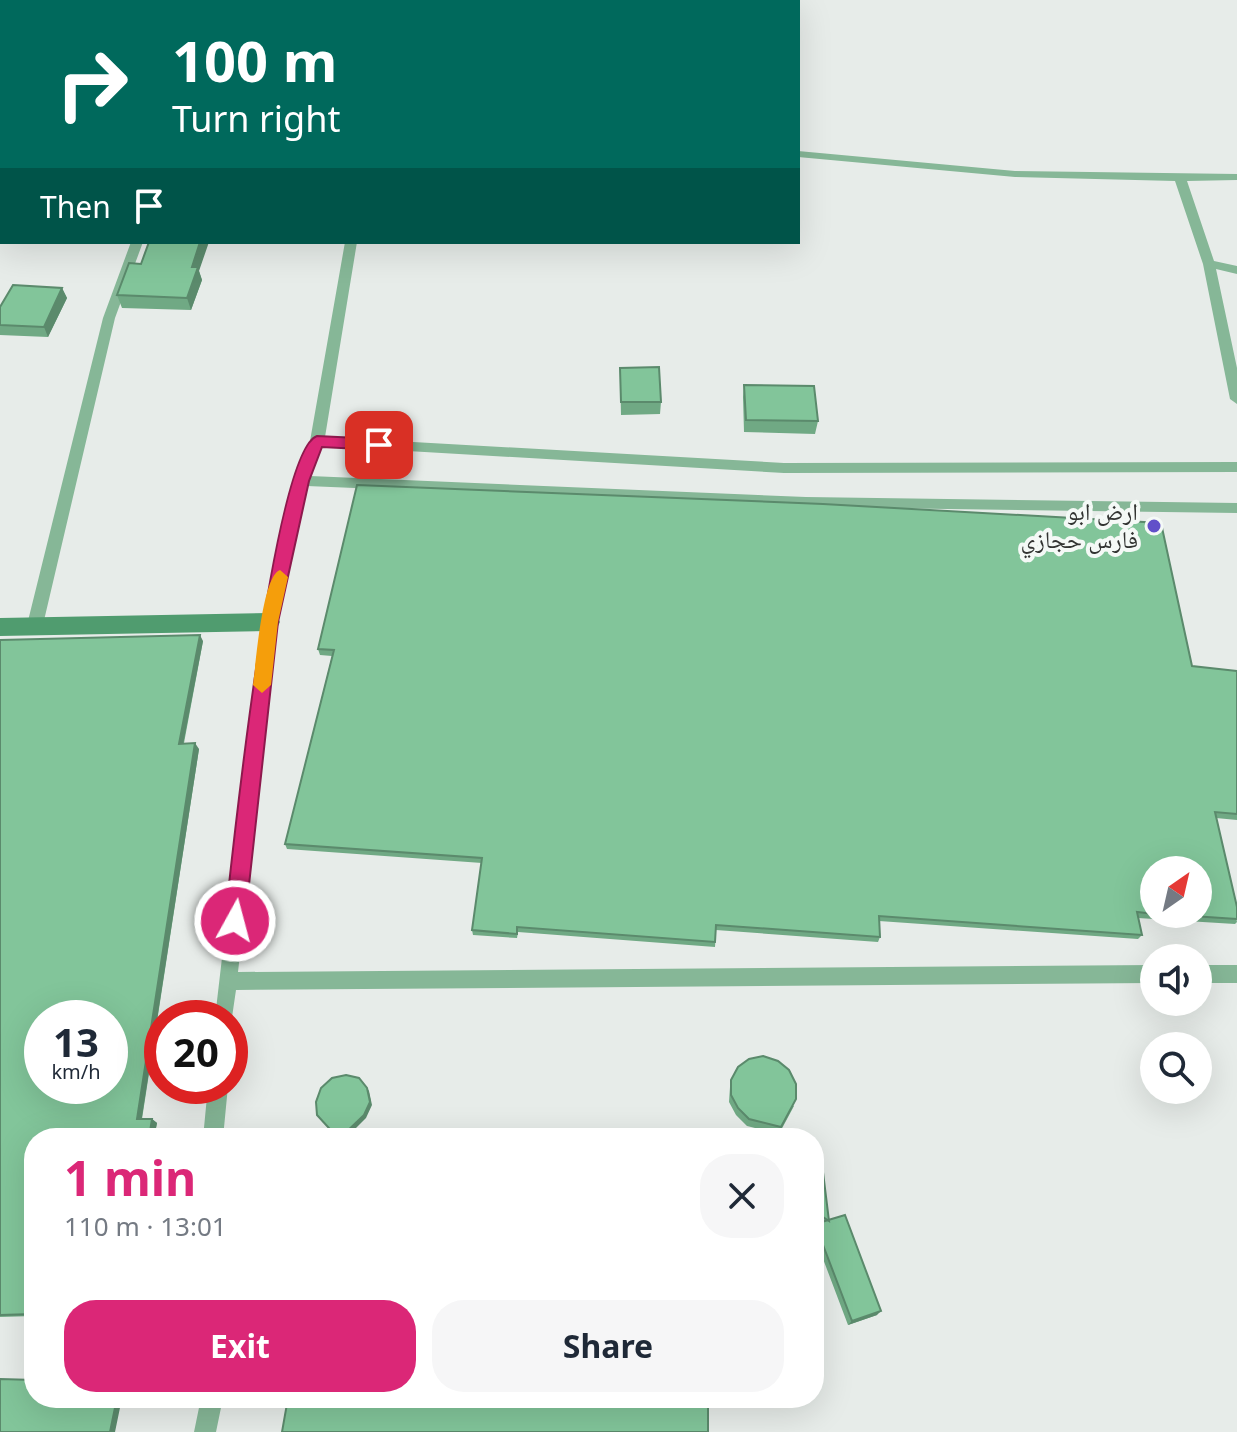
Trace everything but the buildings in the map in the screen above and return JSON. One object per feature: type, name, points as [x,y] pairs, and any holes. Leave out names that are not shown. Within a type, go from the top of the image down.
[{"type":"street","points":[[0,627],[34,629],[269,622]]},
{"type":"lane","points":[[800,154],[1015,174],[1237,177]]},
{"type":"lane","points":[[1180,178],[1209,264],[1237,399]]},
{"type":"lane","points":[[34,629],[109,318],[136,244]]},
{"type":"lane","points":[[226,1000],[269,622],[301,481],[317,441],[351,244]]},
{"type":"lane","points":[[1209,264],[1237,270]]},
{"type":"lane","points":[[317,441],[784,468],[1237,467]]},
{"type":"lane","points":[[301,481],[806,502],[1237,508]]},
{"type":"lane","points":[[228,981],[1140,974]]},
{"type":"lane","points":[[1212,974],[1237,974]]},
{"type":"lane","points":[[214,1128],[216,1104]]},
{"type":"lane","points":[[205,1432],[210,1408]]},
{"type":"slow traffic","points":[[262,685],[269,622],[280,577]]},
{"type":"place","name":"ارض ابو فارس حجازي","points":[[1154,526]]},
{"type":"route","points":[[235,921],[269,622],[301,481],[317,441],[379,445]]}]
